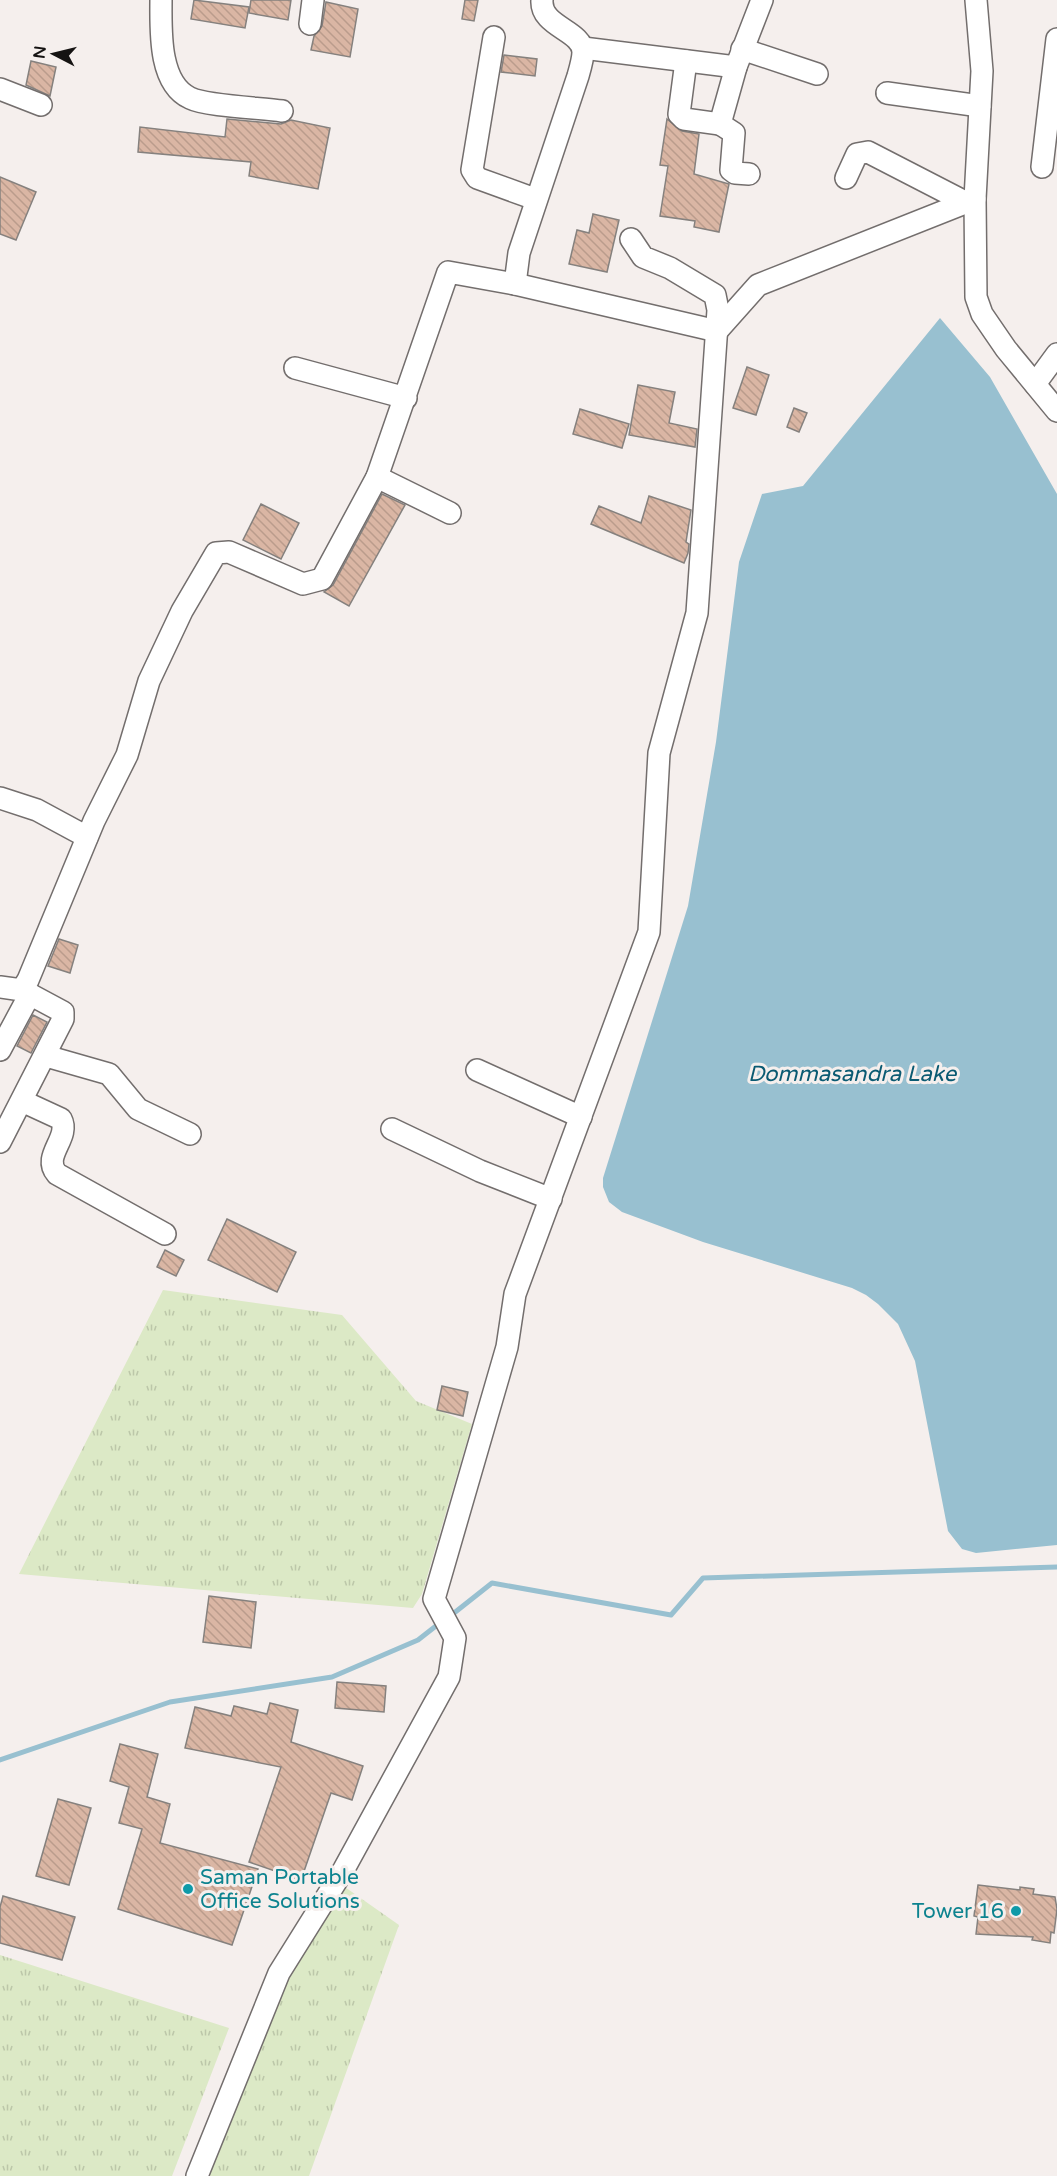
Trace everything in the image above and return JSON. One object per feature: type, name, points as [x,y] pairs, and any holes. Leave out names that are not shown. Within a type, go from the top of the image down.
[{"type":"street","points":[[161,0],[168,71],[175,85],[188,97],[282,111]]},
{"type":"street","points":[[310,24],[313,0]]},
{"type":"street","points":[[542,0],[547,17],[576,39],[583,48],[686,61],[739,58],[817,74]]},
{"type":"street","points":[[720,124],[739,58],[762,0]]},
{"type":"street","points":[[976,0],[982,71],[971,201],[976,297],[982,314],[1057,411]]},
{"type":"street","points":[[494,37],[472,170],[477,178],[536,199]]},
{"type":"street","points":[[1042,167],[1057,39]]},
{"type":"street","points":[[515,284],[519,253],[578,76],[583,48]]},
{"type":"street","points":[[686,61],[679,114],[684,118],[720,124],[734,133],[731,170],[735,173],[748,174]]},
{"type":"street","points":[[0,89],[41,105]]},
{"type":"street","points":[[887,93],[980,106]]},
{"type":"street","points":[[846,178],[855,156],[859,152],[868,152],[971,201]]},
{"type":"street","points":[[717,331],[758,285],[971,201]]},
{"type":"street","points":[[197,2176],[263,2007],[279,1973],[344,1869],[449,1677],[454,1638],[434,1599],[507,1347],[515,1294],[649,933],[659,753],[697,613],[717,331],[715,295],[670,268],[643,257],[631,239]]},
{"type":"street","points":[[0,1050],[26,992],[87,837],[127,755],[149,681],[182,611],[216,553],[229,552],[303,584],[322,579],[377,477],[448,272],[515,284],[717,331]]},
{"type":"street","points":[[1035,384],[1057,354]]},
{"type":"street","points":[[295,368],[406,398]]},
{"type":"street","points":[[377,477],[450,513]]},
{"type":"street","points":[[0,798],[37,810],[87,837]]},
{"type":"street","points":[[0,987],[26,992],[63,1012],[60,1030],[0,1142]]},
{"type":"street","points":[[46,1056],[109,1074],[138,1109],[190,1134]]},
{"type":"street","points":[[477,1070],[582,1117]]},
{"type":"street","points":[[22,1101],[62,1119],[64,1123],[52,1161],[52,1169],[57,1174],[165,1234]]},
{"type":"street","points":[[392,1129],[480,1170],[551,1199]]},
{"type":"green space","points":[[163,1290],[342,1315],[416,1401],[472,1424],[422,1594],[413,1608],[19,1574]]},
{"type":"green space","points":[[342,1885],[399,1925],[309,2176],[209,2176],[267,2012]]},
{"type":"green space","points":[[0,1955],[229,2028],[172,2176],[0,2176]]},
{"type":"water","name":"Dommasandra Lake","points":[[940,318],[990,377],[1057,494],[1057,1545],[976,1553],[962,1549],[948,1531],[915,1361],[898,1324],[878,1304],[852,1288],[703,1242],[622,1212],[609,1202],[603,1187],[603,1178],[688,906],[716,742],[739,562],[762,494],[803,486]]},
{"type":"building","points":[[194,0],[249,7],[245,28],[191,19]]},
{"type":"building","points":[[251,0],[291,0],[288,20],[249,13]]},
{"type":"building","points":[[465,0],[478,0],[474,21],[462,19]]},
{"type":"building","points":[[326,2],[358,9],[350,57],[311,50],[314,36],[322,26]]},
{"type":"building","points":[[504,55],[537,59],[535,76],[501,72]]},
{"type":"building","points":[[31,61],[56,67],[50,96],[26,85]]},
{"type":"building","points":[[227,119],[281,124],[291,120],[330,128],[318,189],[249,176],[251,162],[138,152],[140,127],[225,137]]},
{"type":"building","points":[[667,119],[682,131],[699,134],[694,174],[729,184],[719,232],[694,227],[695,221],[660,216],[668,166],[660,165]]},
{"type":"building","points":[[0,177],[36,192],[16,240],[0,234]]},
{"type":"building","points":[[593,214],[619,220],[607,272],[569,264],[577,230],[589,233]]},
{"type":"building","points":[[747,367],[769,375],[756,415],[733,408]]},
{"type":"building","points":[[638,385],[675,392],[669,423],[697,429],[695,447],[629,435]]},
{"type":"building","points":[[794,408],[807,413],[799,432],[787,427]]},
{"type":"building","points":[[580,409],[629,424],[622,448],[573,434]]},
{"type":"building","points":[[382,494],[405,505],[349,606],[324,592],[333,585]]},
{"type":"building","points":[[649,496],[691,510],[686,542],[689,544],[688,553],[684,563],[591,524],[599,506],[641,523]]},
{"type":"building","points":[[261,504],[299,523],[281,559],[243,540]]},
{"type":"building","points":[[59,939],[78,945],[70,973],[48,966]]},
{"type":"building","points":[[33,1015],[47,1022],[31,1053],[17,1046]]},
{"type":"building","points":[[227,1219],[296,1252],[277,1292],[208,1260]]},
{"type":"building","points":[[165,1250],[184,1260],[176,1276],[157,1267]]},
{"type":"building","points":[[442,1386],[468,1392],[463,1416],[437,1410]]},
{"type":"building","points":[[209,1596],[256,1602],[251,1648],[203,1642]]},
{"type":"building","points":[[337,1682],[386,1686],[384,1712],[335,1708]]},
{"type":"building","points":[[270,1703],[298,1710],[291,1742],[363,1766],[352,1800],[331,1793],[301,1880],[249,1862],[281,1767],[185,1748],[195,1707],[231,1716],[234,1706],[267,1714]]},
{"type":"building","name":"Saman Portable Office Solutions","points":[[120,1744],[158,1754],[147,1797],[170,1804],[160,1843],[258,1869],[232,1945],[118,1909],[142,1829],[119,1823],[129,1787],[110,1781]]},
{"type":"building","points":[[58,1799],[91,1808],[69,1885],[36,1876]]},
{"type":"building","name":"Tower 16","points":[[978,1885],[1020,1890],[1020,1887],[1034,1889],[1033,1894],[1055,1897],[1057,1909],[1054,1933],[1051,1932],[1050,1943],[1032,1940],[1033,1937],[976,1934],[978,1917],[974,1916]]},
{"type":"building","points":[[3,1896],[75,1917],[62,1960],[0,1943],[0,1907]]},
{"type":"waterway","points":[[449,1617],[492,1583],[671,1615],[703,1578],[1057,1567]]},
{"type":"waterway","points":[[0,1760],[170,1702],[332,1677],[418,1640],[441,1622]]},
{"type":"place","name":"Saman Portable Office Solutions","points":[[188,1889]]},
{"type":"place","name":"Tower 16","points":[[1016,1911]]}]
